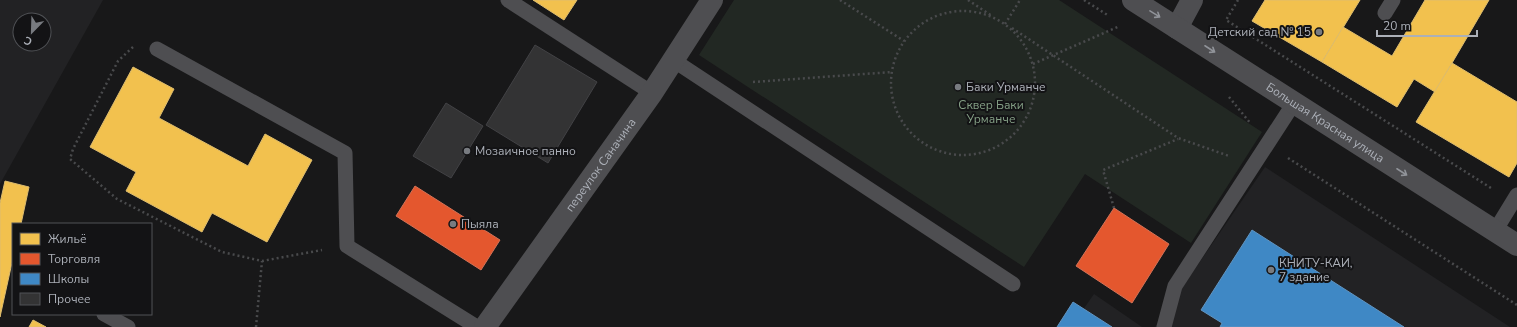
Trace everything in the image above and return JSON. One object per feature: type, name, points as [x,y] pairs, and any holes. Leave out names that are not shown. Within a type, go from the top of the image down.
[{"type":"street","name":"переулок Саначина","points":[[485,327],[652,93],[712,0]]},
{"type":"street","name":"Большая Красная улица","points":[[1133,0],[1517,245]]},
{"type":"street","points":[[1177,28],[1192,0]]},
{"type":"lane","points":[[508,0],[652,93]]},
{"type":"lane","points":[[1385,13],[1393,0]]},
{"type":"lane","points":[[157,49],[345,152],[347,246],[477,327]]},
{"type":"lane","points":[[673,60],[1013,284]]},
{"type":"lane","points":[[1164,327],[1175,286],[1294,103]]},
{"type":"lane","points":[[1495,231],[1515,199]]},
{"type":"lane","points":[[106,315],[128,327]]},
{"type":"path","points":[[840,0],[904,42]]},
{"type":"path","points":[[968,0],[1178,138],[1254,165]]},
{"type":"path","points":[[1004,24],[1020,0]]},
{"type":"path","points":[[1084,0],[1110,17]]},
{"type":"path","points":[[1238,0],[1226,20],[1515,199]]},
{"type":"path","points":[[969,11],[988,15],[1004,24],[1017,35],[1033,64],[1035,85],[1031,106],[1022,125],[1007,140],[989,150],[968,155],[946,153],[927,145],[910,131],[898,114],[892,94],[892,72],[896,56],[904,42],[917,28],[933,17],[951,12],[969,11]]},
{"type":"path","points":[[1033,64],[1123,25],[1117,21]]},
{"type":"path","points":[[157,49],[138,41],[118,61],[73,149],[70,159],[117,200],[222,252],[262,261],[347,246]]},
{"type":"path","points":[[710,84],[892,72]]},
{"type":"path","points":[[1228,96],[1267,144],[1517,306]]},
{"type":"path","points":[[1114,208],[1103,170],[1178,138]]},
{"type":"path","points":[[256,327],[262,261]]},
{"type":"shaded area","points":[[0,0],[103,0],[0,184]]},
{"type":"shaded area","points":[[1265,167],[1510,327],[1155,327]]},
{"type":"shaded area","points":[[1094,294],[1142,327],[1071,327]]},
{"type":"green space","name":"Сквер Баки Урманче","points":[[734,0],[1059,0],[1262,132],[1191,243],[1085,174],[1024,267],[699,55]]},
{"type":"building: Жильё","points":[[533,0],[577,0],[564,20]]},
{"type":"building: Жильё","points":[[1265,0],[1360,0],[1322,62],[1252,21]]},
{"type":"building: Жильё","points":[[1425,0],[1489,0],[1435,92],[1414,79],[1397,107],[1322,62],[1343,27],[1392,56]]},
{"type":"building: Жильё","points":[[1452,63],[1517,102],[1517,163],[1509,177],[1416,122]]},
{"type":"building: Жильё","points":[[133,67],[174,89],[159,118],[248,166],[265,134],[312,160],[267,242],[212,213],[202,232],[126,191],[136,172],[90,147]]},
{"type":"building: Жильё","points":[[5,181],[29,187],[21,223],[12,223],[12,263],[0,317],[0,203]]},
{"type":"building: Жильё","points":[[33,320],[46,327],[29,327]]},
{"type":"building: Торговля","points":[[415,186],[500,240],[481,270],[396,216]]},
{"type":"building: Торговля","points":[[1114,208],[1169,244],[1132,303],[1076,266]]},
{"type":"building: Школы","name":"КНИТУ-КАИ, 7 здание","points":[[1252,230],[1404,327],[1220,327],[1222,323],[1201,310]]},
{"type":"building: Школы","points":[[1073,302],[1112,327],[1057,327]]},
{"type":"building: Прочее","points":[[535,45],[597,82],[548,163],[486,125]]},
{"type":"building: Прочее","points":[[446,103],[483,126],[451,178],[413,156]]},
{"type":"place","name":"Детский сад № 15","points":[[1319,32]]},
{"type":"place","name":"Баки Урманче","points":[[958,87]]},
{"type":"place","name":"Мозаичное панно","points":[[467,151]]},
{"type":"place","name":"Пыяла","points":[[453,224]]},
{"type":"place","name":"КНИТУ-КАИ, 7 здание","points":[[1271,270]]}]
